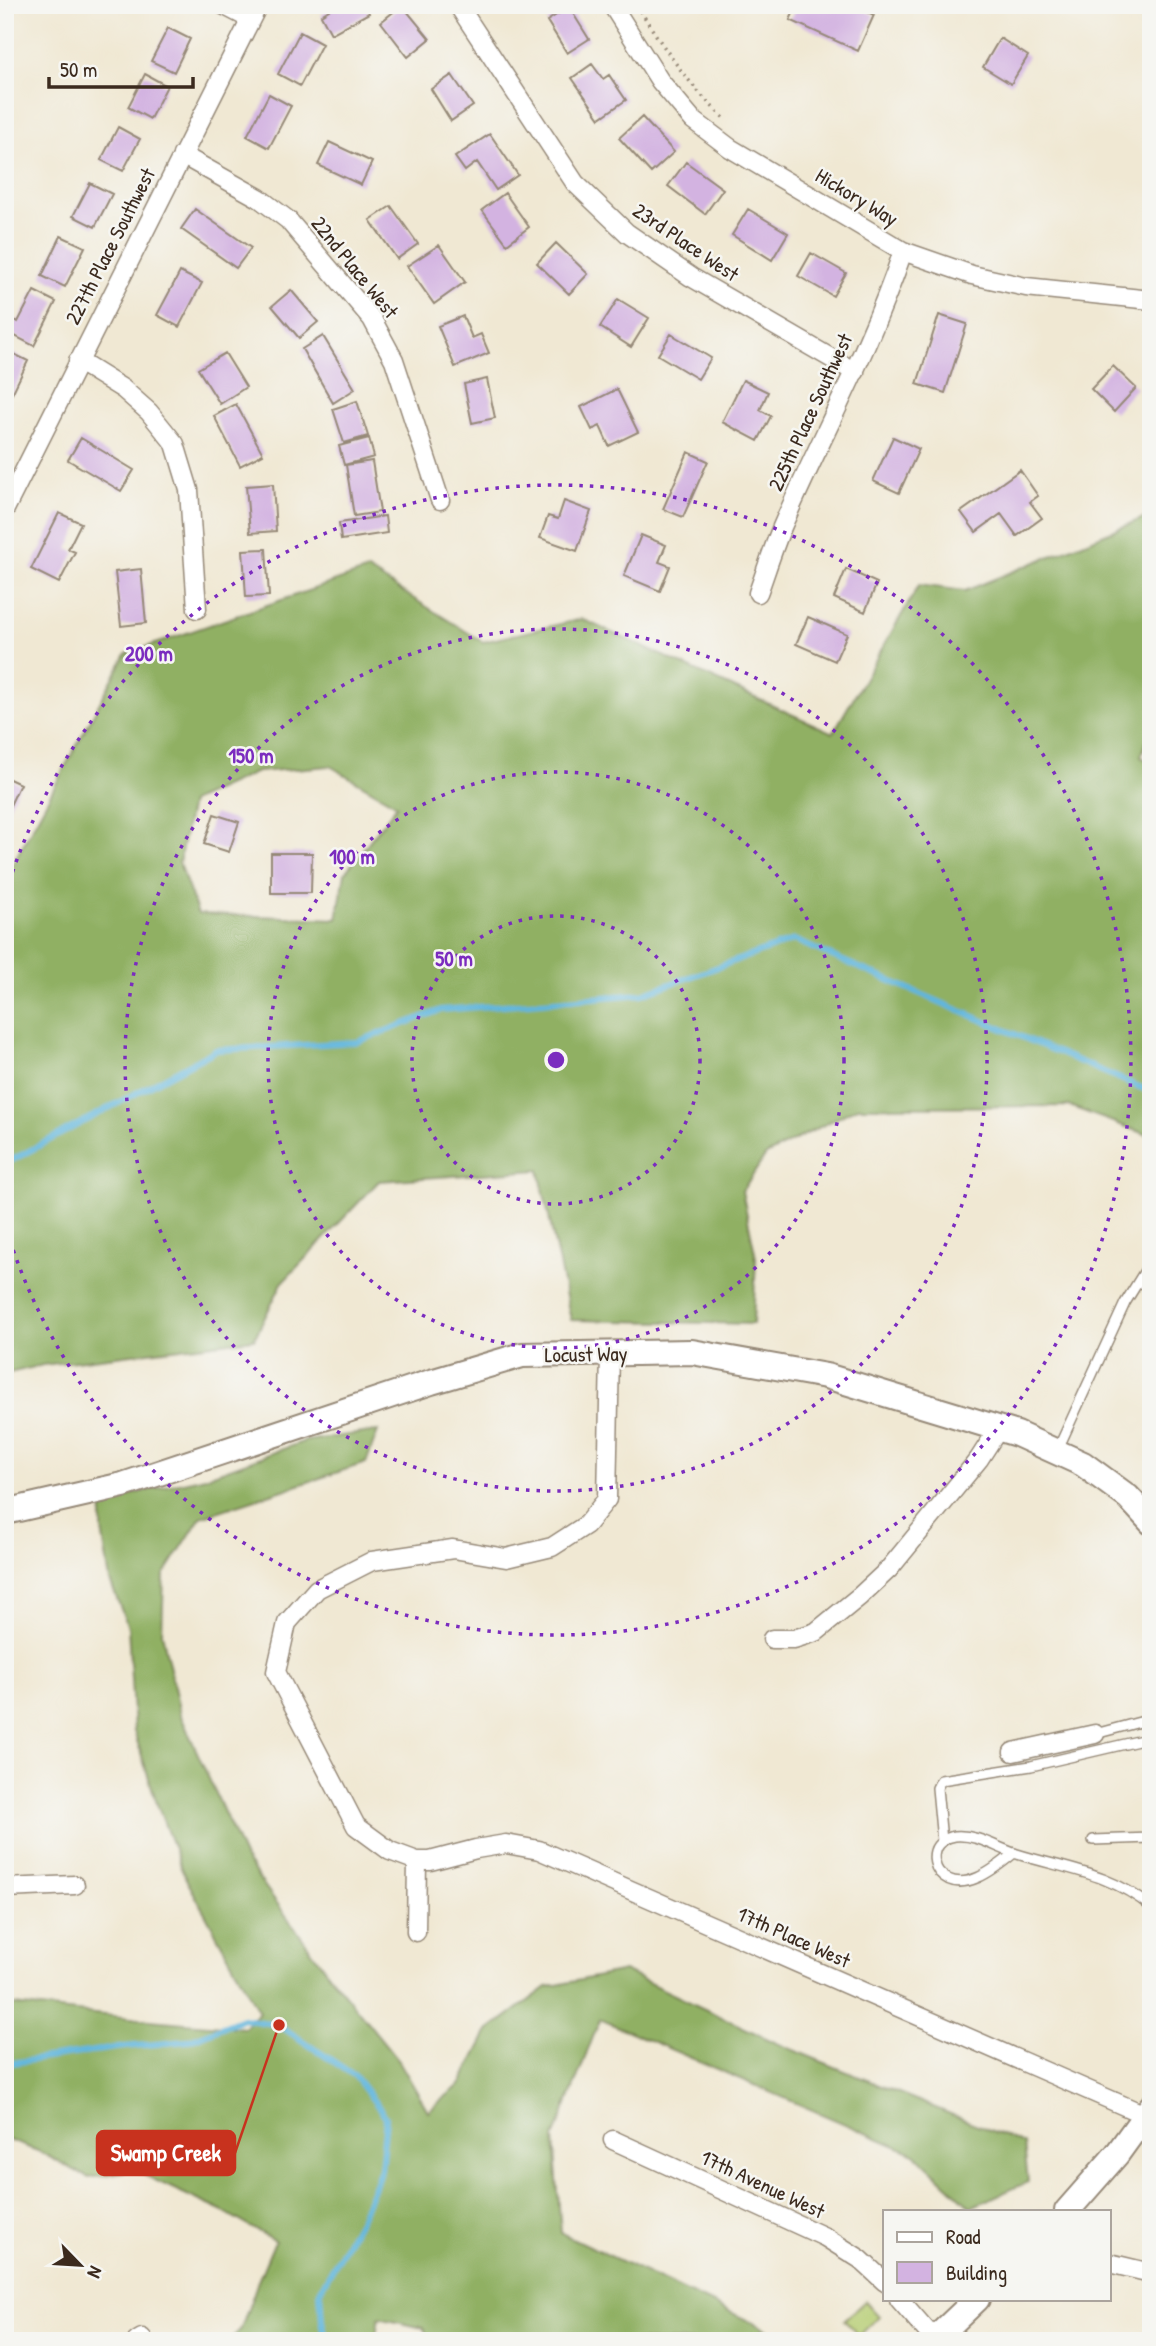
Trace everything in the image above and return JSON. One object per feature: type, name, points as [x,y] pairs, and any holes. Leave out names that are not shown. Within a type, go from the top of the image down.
[{"type":"main road","name":"Locust Way","points":[[5,1512],[123,1485],[431,1382],[522,1355],[692,1352],[825,1376],[999,1428],[1057,1451],[1107,1480],[1128,1497],[1151,1522]]},
{"type":"main road","points":[[1068,2210],[1117,2154],[1148,2111]]},
{"type":"main road","points":[[933,2340],[976,2300]]},
{"type":"street","points":[[223,5],[254,12]]},
{"type":"street","name":"23rd Place West","points":[[458,5],[575,183],[627,233],[691,277],[855,372]]},
{"type":"street","name":"Hickory Way","points":[[612,5],[660,81],[693,120],[730,148],[903,251],[972,275],[1026,286],[1151,300]]},
{"type":"street","name":"227th Place Southwest","points":[[5,509],[254,12]]},
{"type":"street","name":"22nd Place West","points":[[182,155],[259,198],[288,220],[372,318],[394,360],[440,500]]},
{"type":"street","name":"225th Place Southwest","points":[[758,593],[781,529],[855,372],[891,287],[903,251]]},
{"type":"street","points":[[78,361],[123,389],[149,412],[175,444],[189,490],[197,608]]},
{"type":"street","points":[[416,1932],[418,1861],[390,1851],[356,1826],[335,1789],[276,1672],[287,1623],[317,1589],[372,1561],[453,1549],[506,1558],[552,1547],[586,1525],[607,1499],[610,1354]]},
{"type":"street","points":[[772,1639],[794,1639],[816,1632],[860,1596],[889,1569],[979,1459],[999,1428]]},
{"type":"street","points":[[1013,1752],[1095,1734]]},
{"type":"street","name":"17th Place West","points":[[418,1861],[443,1859],[506,1844],[539,1850],[1148,2111]]},
{"type":"street","points":[[5,1888],[75,1885]]},
{"type":"street","name":"17th Avenue West","points":[[613,2140],[825,2237],[860,2259],[883,2280]]},
{"type":"street","points":[[1110,2263],[1151,2273]]},
{"type":"street","points":[[900,2300],[933,2340]]},
{"type":"lane","points":[[1057,1451],[1125,1303],[1151,1261]]},
{"type":"lane","points":[[1095,1734],[1151,1719]]},
{"type":"lane","points":[[942,1840],[937,1788],[941,1780],[1031,1766],[1151,1738]]},
{"type":"lane","points":[[1014,1853],[975,1880],[948,1879],[937,1870],[934,1860],[935,1850],[942,1840],[956,1836],[986,1841],[1014,1853],[1104,1878],[1132,1891],[1151,1907]]},
{"type":"lane","points":[[1093,1840],[1151,1838]]},
{"type":"path","points":[[637,5],[657,37],[707,102],[733,127]]},
{"type":"green space","points":[[1151,515],[1151,729],[1141,757],[1151,762],[1151,1136],[1069,1106],[858,1107],[766,1155],[742,1191],[756,1258],[753,1324],[571,1320],[539,1170],[379,1181],[282,1283],[254,1339],[43,1365],[5,1374],[5,878],[126,654],[368,570],[483,642],[582,619],[833,733],[919,585],[965,591]],"holes":[[[330,766],[397,805],[345,873],[337,919],[198,914],[179,863],[191,802],[257,772]]]},
{"type":"green space","points":[[378,1431],[366,1463],[201,1517],[164,1575],[162,1633],[180,1714],[245,1859],[329,1975],[399,2061],[428,2111],[461,2084],[488,2031],[547,1987],[624,1971],[781,2045],[1024,2144],[1028,2182],[971,2207],[915,2154],[600,2019],[554,2138],[561,2233],[792,2341],[432,2341],[423,2328],[379,2318],[375,2341],[229,2341],[241,2329],[275,2241],[226,2213],[133,2170],[89,2178],[38,2151],[5,2139],[5,2004],[245,2028],[259,2012],[184,1875],[158,1807],[134,1731],[128,1627],[110,1581],[102,1530],[102,1509],[136,1493],[205,1477],[305,1441]]},
{"type":"green space","points":[[865,2301],[879,2316],[859,2336],[844,2320]]},
{"type":"building","points":[[326,5],[365,5],[369,13],[331,34],[321,15],[329,10]]},
{"type":"building","points":[[402,5],[430,39],[408,57],[381,22]]},
{"type":"building","points":[[797,5],[853,5],[874,15],[858,51],[790,20]]},
{"type":"building","points":[[569,7],[589,39],[567,53],[547,21]]},
{"type":"building","points":[[168,28],[190,39],[174,72],[151,61]]},
{"type":"building","points":[[300,32],[322,44],[300,86],[278,74]]},
{"type":"building","points":[[1000,38],[1028,56],[1011,84],[983,67]]},
{"type":"building","points":[[592,64],[603,79],[609,75],[626,100],[600,118],[572,78]]},
{"type":"building","points":[[145,74],[167,86],[150,119],[128,107]]},
{"type":"building","points":[[452,75],[473,106],[451,121],[431,89]]},
{"type":"building","points":[[269,94],[291,106],[269,148],[247,136]]},
{"type":"building","points":[[642,117],[674,152],[651,173],[619,138]]},
{"type":"building","points":[[118,127],[140,139],[123,171],[101,160]]},
{"type":"building","points":[[490,134],[518,175],[496,190],[477,162],[465,171],[455,157]]},
{"type":"building","points":[[329,142],[372,162],[361,185],[318,165]]},
{"type":"building","points":[[686,162],[723,189],[705,214],[668,186]]},
{"type":"building","points":[[90,183],[112,194],[95,227],[73,216]]},
{"type":"building","points":[[505,193],[529,227],[507,244],[482,210]]},
{"type":"building","points":[[391,206],[418,244],[397,259],[370,220]]},
{"type":"building","points":[[195,209],[251,248],[236,268],[181,229]]},
{"type":"building","points":[[748,209],[788,233],[772,260],[732,235]]},
{"type":"building","points":[[61,236],[85,247],[65,287],[42,276]]},
{"type":"building","points":[[556,243],[588,274],[569,294],[537,263]]},
{"type":"building","points":[[439,245],[465,282],[434,304],[407,266]]},
{"type":"building","points":[[811,253],[846,273],[833,296],[798,276]]},
{"type":"building","points":[[180,272],[202,283],[179,327],[157,315]]},
{"type":"building","points":[[291,290],[318,322],[299,338],[272,306]]},
{"type":"building","points":[[34,291],[56,302],[34,346],[5,331],[5,316],[18,322]]},
{"type":"building","points":[[618,299],[649,318],[631,347],[600,327]]},
{"type":"building","points":[[939,315],[967,324],[945,393],[917,384]]},
{"type":"building","points":[[463,316],[472,338],[481,334],[489,353],[455,367],[438,326]]},
{"type":"building","points":[[671,334],[711,358],[698,379],[658,355]]},
{"type":"building","points":[[323,336],[355,389],[333,403],[302,349]]},
{"type":"building","points":[[6,350],[28,361],[12,394],[5,391]]},
{"type":"building","points":[[225,353],[246,387],[220,404],[198,369]]},
{"type":"building","points":[[1113,366],[1136,388],[1114,412],[1091,389]]},
{"type":"building","points":[[487,379],[495,418],[472,423],[464,384]]},
{"type":"building","points":[[743,380],[768,392],[760,410],[771,416],[758,441],[722,422]]},
{"type":"building","points":[[617,389],[638,432],[609,446],[600,426],[592,430],[581,407]]},
{"type":"building","points":[[357,401],[368,436],[344,443],[333,409]]},
{"type":"building","points":[[236,404],[263,454],[240,466],[214,416]]},
{"type":"building","points":[[893,437],[919,449],[899,493],[873,481]]},
{"type":"building","points":[[81,438],[134,470],[121,491],[68,460]]},
{"type":"building","points":[[369,438],[374,457],[344,465],[339,446]]},
{"type":"building","points":[[688,452],[708,461],[683,517],[663,509]]},
{"type":"building","points":[[372,461],[380,512],[354,516],[346,465]]},
{"type":"building","points":[[1020,470],[1038,496],[1030,502],[1042,518],[1017,536],[1001,514],[976,532],[961,512]]},
{"type":"building","points":[[273,484],[276,531],[250,533],[246,486]]},
{"type":"building","points":[[564,501],[591,511],[577,551],[540,538],[548,516],[558,519]]},
{"type":"building","points":[[59,513],[81,523],[68,549],[75,552],[59,583],[31,569]]},
{"type":"building","points":[[385,516],[387,533],[341,540],[339,523]]},
{"type":"building","points":[[641,535],[666,545],[659,562],[670,566],[660,591],[624,576]]},
{"type":"building","points":[[266,549],[269,596],[246,597],[243,550]]},
{"type":"building","points":[[141,569],[146,623],[121,626],[115,572]]},
{"type":"building","points":[[846,569],[877,583],[865,612],[834,598]]},
{"type":"building","points":[[808,617],[847,634],[835,661],[796,644]]},
{"type":"building","points":[[5,777],[20,784],[5,816]]},
{"type":"building","points":[[214,814],[239,822],[229,852],[204,844]]},
{"type":"building","points":[[271,853],[312,853],[311,893],[271,893]]},
{"type":"waterway","points":[[5,1164],[216,1050],[357,1042],[441,1010],[642,994],[794,940],[1151,1092]]},
{"type":"waterway","points":[[5,2064],[187,2041],[243,2019],[279,2025],[355,2076],[386,2117],[381,2170],[361,2217],[320,2291],[322,2321],[327,2341]]},
{"type":"place","name":"Swamp Creek","points":[[279,2025]]}]
